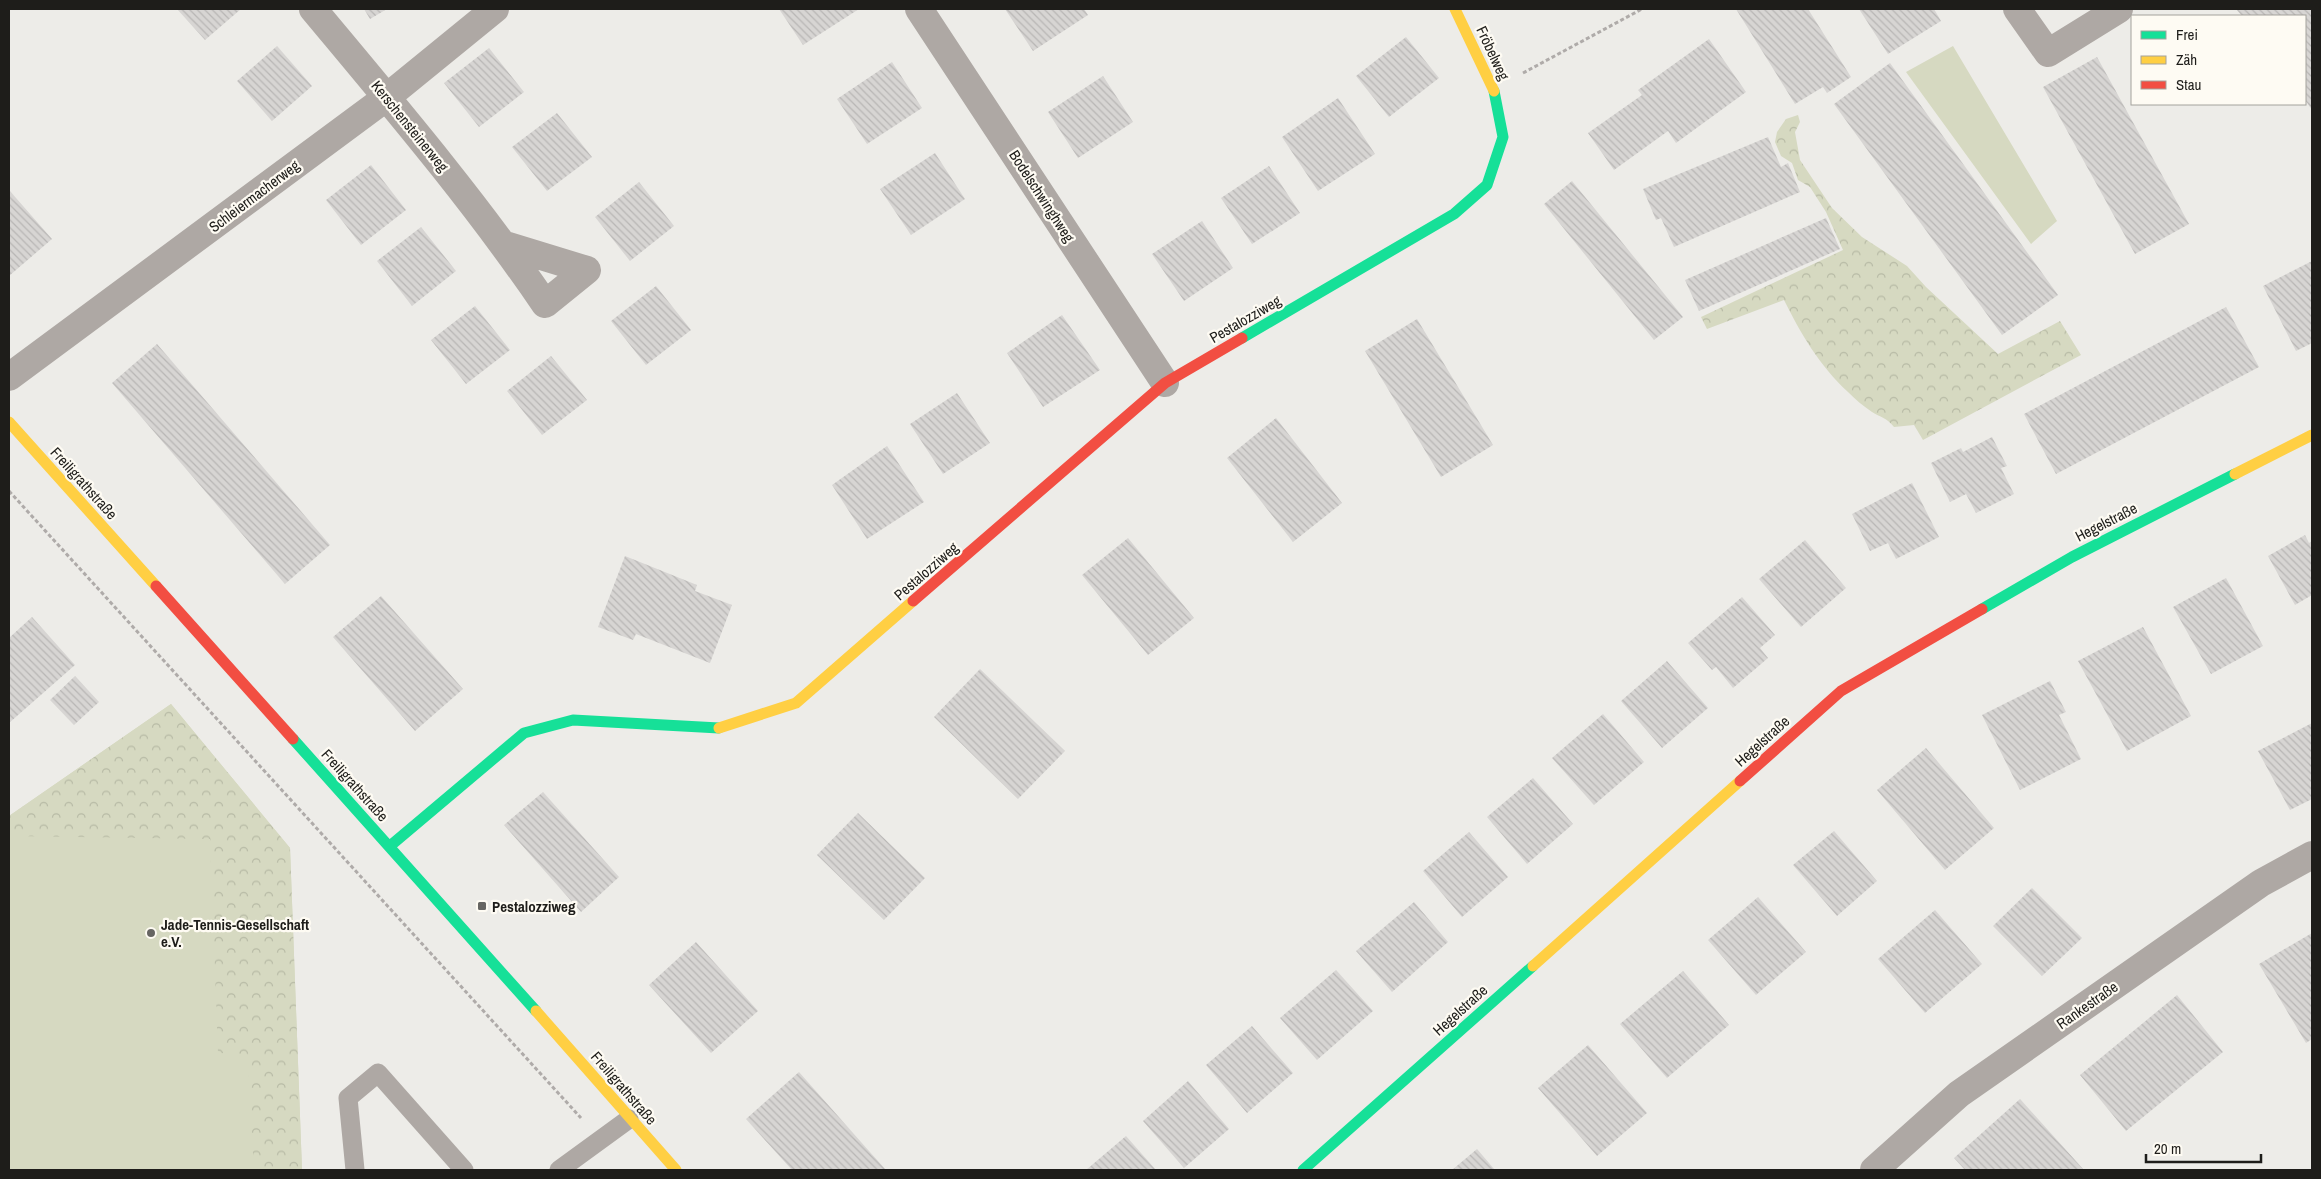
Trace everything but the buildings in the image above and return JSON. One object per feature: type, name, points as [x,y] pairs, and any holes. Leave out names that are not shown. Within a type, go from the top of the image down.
[{"type":"street","name":"Kerschensteinerweg","points":[[313,9],[387,97],[505,245]]},
{"type":"street","name":"Schleiermacherweg","points":[[9,377],[387,97],[495,9]]},
{"type":"street","name":"Bodelschwinghweg","points":[[920,9],[1165,383]]},
{"type":"street","name":"Fröbelweg","points":[[1454,214],[1487,185],[1504,137],[1494,88],[1455,9]]},
{"type":"street","points":[[2017,9],[2048,53],[2119,9]]},
{"type":"street","name":"Pestalozziweg","points":[[390,846],[524,733],[572,720],[719,728],[796,703],[1165,383],[1454,214]]},
{"type":"street","name":"Freiligrathstraße","points":[[9,422],[390,846],[579,1060],[628,1119],[676,1170]]},
{"type":"street","name":"Hegelstraße","points":[[1305,1170],[1841,691],[2072,557],[2312,435]]},
{"type":"street","name":"Rankestraße","points":[[1874,1170],[1959,1094],[2261,884],[2312,855]]},
{"type":"lane","points":[[355,1170],[348,1098],[378,1073],[464,1170]]},
{"type":"lane","points":[[559,1170],[628,1119]]},
{"type":"path","points":[[1494,88],[1642,9]]},
{"type":"path","points":[[9,490],[600,1139]]},
{"type":"green space","points":[[1953,46],[2057,221],[2031,244],[1906,72]]},
{"type":"green space","points":[[1798,115],[1800,122],[1795,132],[1800,160],[1832,208],[1862,237],[1907,266],[1926,287],[1998,354],[2060,321],[2081,355],[1923,440],[1914,425],[1894,427],[1862,405],[1838,382],[1812,349],[1784,300],[1707,329],[1701,317],[1843,250],[1826,212],[1810,187],[1798,180],[1792,163],[1781,156],[1775,142],[1777,132],[1786,119]]},
{"type":"green space","name":"Jade-Tennis-Gesellschaft e.V.","points":[[171,704],[290,848],[302,1170],[9,1170],[9,816]]},
{"type":"green space","points":[[171,704],[290,848],[302,1170],[254,1170],[247,1054],[218,1053],[210,839],[9,836],[9,816]]},
{"type":"traffic: fast","points":[[1242,338],[1454,214],[1487,185],[1503,137],[1494,91]]},
{"type":"traffic: fast","points":[[1982,609],[2072,557],[2235,474]]},
{"type":"traffic: fast","points":[[390,846],[524,733],[573,720],[719,728]]},
{"type":"traffic: fast","points":[[293,739],[536,1011]]},
{"type":"traffic: fast","points":[[1303,1170],[1533,966]]},
{"type":"traffic: slow","points":[[1455,9],[1494,91]]},
{"type":"traffic: slow","points":[[9,422],[156,586]]},
{"type":"traffic: slow","points":[[2235,474],[2312,435]]},
{"type":"traffic: slow","points":[[719,728],[796,703],[913,601]]},
{"type":"traffic: slow","points":[[1533,966],[1740,781]]},
{"type":"traffic: slow","points":[[536,1011],[676,1170]]},
{"type":"traffic: jam","points":[[913,601],[1165,383],[1242,338]]},
{"type":"traffic: jam","points":[[156,586],[293,739]]},
{"type":"traffic: jam","points":[[1740,781],[1841,691],[1982,609]]},
{"type":"place","name":"Pestalozziweg","points":[[482,906]]},
{"type":"place","name":"Jade-Tennis-Gesellschaft e.V.","points":[[151,933]]}]
